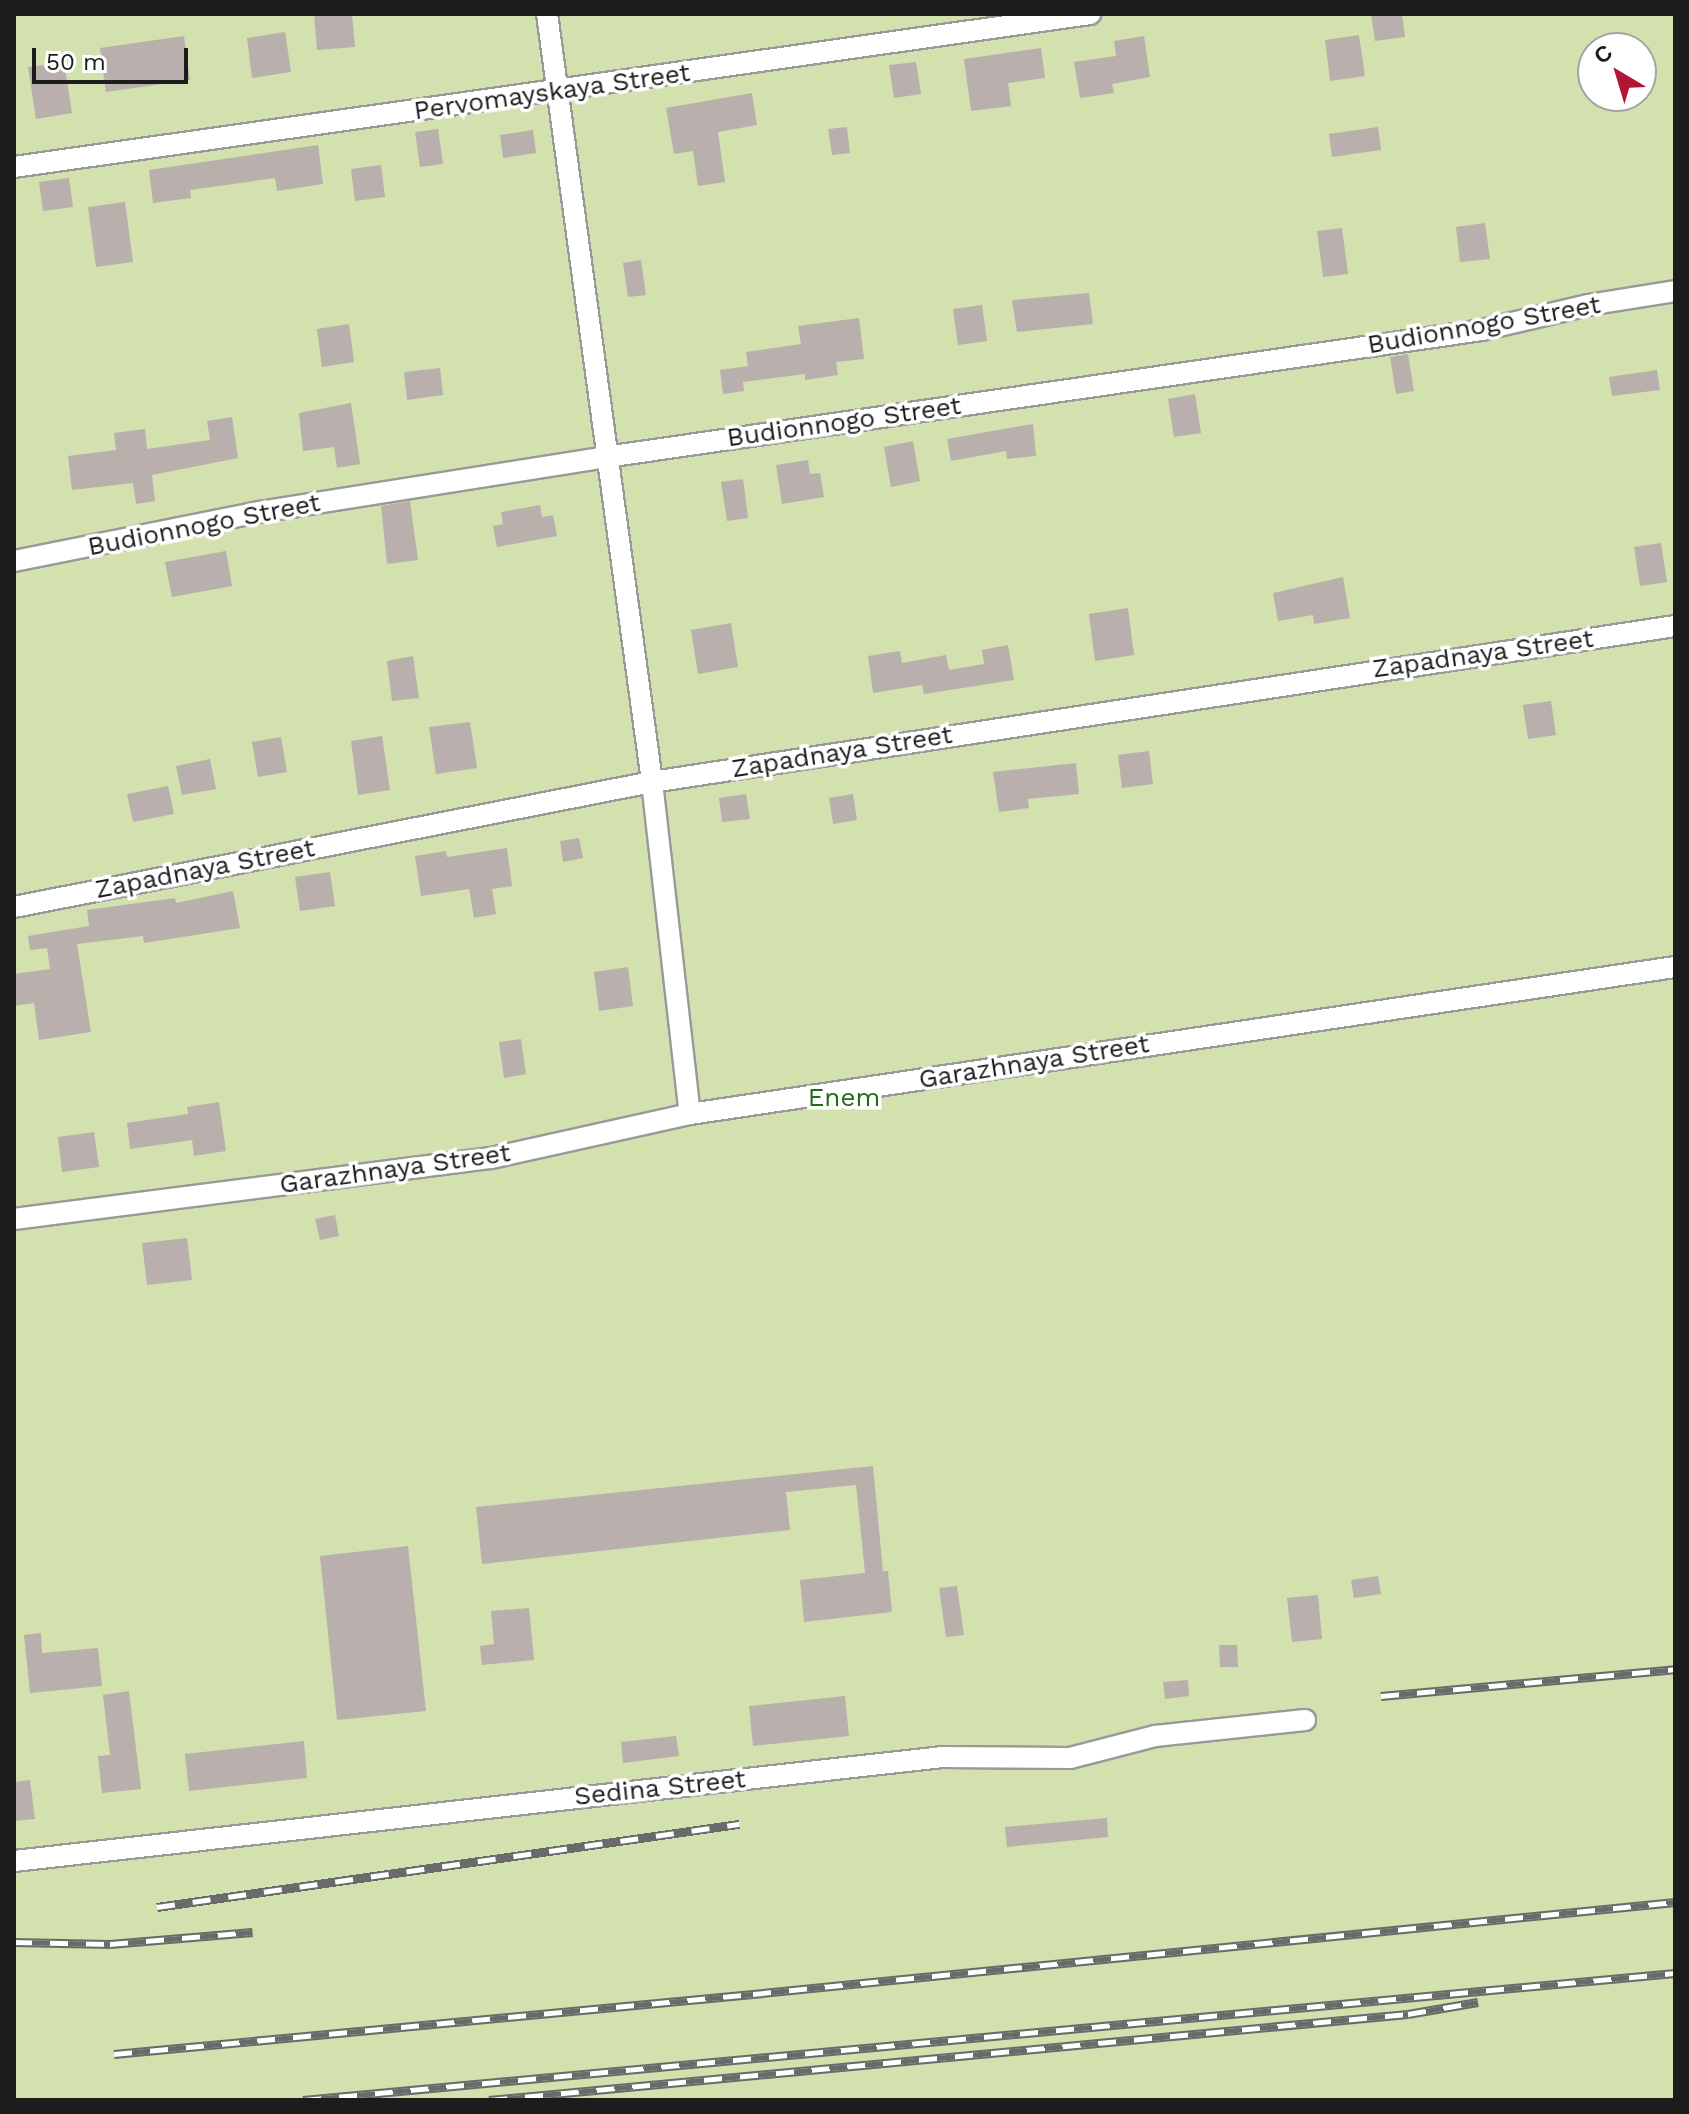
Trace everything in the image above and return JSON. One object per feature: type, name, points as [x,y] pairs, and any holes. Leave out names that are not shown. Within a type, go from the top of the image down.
[{"type":"street","points":[[547,14],[652,782],[690,1114]]},
{"type":"street","name":"Pervomayskaya Street","points":[[14,167],[1090,14]]},
{"type":"street","name":"Budionnogo Street","points":[[14,561],[259,512],[606,457],[1482,330],[1588,305],[1675,291]]},
{"type":"street","name":"Zapadnaya Street","points":[[14,907],[652,782],[1675,626]]},
{"type":"street","name":"Garazhnaya Street","points":[[14,1219],[491,1158],[690,1114],[1675,967]]},
{"type":"street","name":"Sedina Street","points":[[14,1861],[943,1757],[1070,1758],[1155,1736],[1305,1720]]},
{"type":"green space","name":"Enem","points":[[14,14],[1675,14],[1675,2100],[14,2100]]},
{"type":"building","points":[[314,14],[352,14],[355,47],[317,50]]},
{"type":"building","points":[[1371,14],[1402,14],[1405,37],[1375,41]]},
{"type":"building","points":[[285,32],[291,72],[252,78],[247,38]]},
{"type":"building","points":[[1359,35],[1365,76],[1330,81],[1325,40]]},
{"type":"building","points":[[184,36],[190,80],[106,92],[100,48]]},
{"type":"building","points":[[1144,36],[1150,77],[1112,84],[1114,93],[1080,98],[1074,62],[1116,56],[1114,41]]},
{"type":"building","points":[[1041,48],[1045,78],[1008,83],[1011,106],[971,111],[964,59]]},
{"type":"building","points":[[64,62],[72,113],[36,119],[28,67]]},
{"type":"building","points":[[916,62],[921,94],[894,98],[889,65]]},
{"type":"building","points":[[752,93],[757,125],[718,132],[725,182],[698,186],[693,151],[674,154],[666,108]]},
{"type":"building","points":[[847,127],[850,153],[832,155],[828,129]]},
{"type":"building","points":[[1378,127],[1381,150],[1332,157],[1329,134]]},
{"type":"building","points":[[438,129],[443,164],[420,167],[415,132]]},
{"type":"building","points":[[533,130],[536,153],[503,158],[500,135]]},
{"type":"building","points":[[318,145],[323,184],[277,191],[275,178],[190,190],[191,198],[153,203],[149,170]]},
{"type":"building","points":[[381,165],[385,197],[355,201],[351,169]]},
{"type":"building","points":[[69,178],[73,207],[43,211],[39,182]]},
{"type":"building","points":[[125,202],[133,262],[96,267],[88,207]]},
{"type":"building","points":[[1485,223],[1490,259],[1460,262],[1456,227]]},
{"type":"building","points":[[1342,228],[1348,274],[1323,277],[1317,231]]},
{"type":"building","points":[[641,260],[646,295],[628,297],[623,263]]},
{"type":"building","points":[[1089,293],[1093,324],[1017,332],[1012,300]]},
{"type":"building","points":[[982,305],[987,341],[958,345],[953,309]]},
{"type":"building","points":[[859,318],[864,359],[836,362],[838,375],[805,380],[805,374],[743,382],[744,391],[723,394],[720,370],[748,366],[746,352],[801,344],[798,326]]},
{"type":"building","points":[[349,324],[354,362],[322,367],[317,329]]},
{"type":"building","points":[[1408,354],[1414,391],[1396,394],[1390,357]]},
{"type":"building","points":[[440,368],[443,395],[407,400],[404,372]]},
{"type":"building","points":[[1657,370],[1660,390],[1612,396],[1609,377]]},
{"type":"building","points":[[1195,394],[1201,433],[1174,437],[1168,399]]},
{"type":"building","points":[[351,403],[360,464],[337,468],[334,447],[303,451],[299,413]]},
{"type":"building","points":[[232,417],[238,458],[152,475],[155,501],[136,504],[133,483],[72,490],[68,456],[116,450],[114,433],[145,429],[147,449],[210,440],[207,421]]},
{"type":"building","points":[[1033,424],[1036,456],[1007,459],[1006,451],[951,461],[947,439]]},
{"type":"building","points":[[913,441],[920,481],[891,487],[884,447]]},
{"type":"building","points":[[808,460],[810,474],[820,473],[824,497],[782,504],[776,465]]},
{"type":"building","points":[[743,479],[748,518],[727,521],[721,482]]},
{"type":"building","points":[[410,501],[418,560],[387,564],[381,506]]},
{"type":"building","points":[[540,505],[542,517],[553,515],[557,536],[497,547],[493,526],[503,524],[501,512]]},
{"type":"building","points":[[1661,543],[1667,582],[1640,586],[1634,547]]},
{"type":"building","points":[[226,551],[232,586],[172,597],[165,562]]},
{"type":"building","points":[[1343,577],[1350,618],[1314,624],[1313,615],[1278,621],[1273,593]]},
{"type":"building","points":[[1128,608],[1134,655],[1095,661],[1089,614]]},
{"type":"building","points":[[731,623],[738,667],[698,674],[691,630]]},
{"type":"building","points":[[1008,645],[1014,680],[924,694],[922,685],[873,693],[868,656],[900,651],[902,663],[946,655],[949,670],[984,664],[982,650]]},
{"type":"building","points":[[413,656],[419,698],[392,701],[387,661]]},
{"type":"building","points":[[1551,701],[1556,735],[1528,739],[1523,705]]},
{"type":"building","points":[[470,722],[477,768],[436,774],[429,727]]},
{"type":"building","points":[[382,736],[390,790],[358,795],[351,741]]},
{"type":"building","points":[[281,737],[287,772],[258,777],[252,742]]},
{"type":"building","points":[[1149,751],[1153,784],[1122,788],[1118,755]]},
{"type":"building","points":[[210,759],[216,789],[182,795],[176,766]]},
{"type":"building","points":[[1076,763],[1079,794],[1028,799],[1029,808],[999,812],[993,772]]},
{"type":"building","points":[[168,786],[174,814],[133,822],[127,794]]},
{"type":"building","points":[[746,794],[750,819],[722,822],[719,798]]},
{"type":"building","points":[[853,794],[857,820],[833,824],[829,798]]},
{"type":"building","points":[[579,838],[583,858],[563,862],[560,841]]},
{"type":"building","points":[[507,848],[512,886],[492,889],[496,914],[474,918],[469,889],[421,896],[415,856],[446,851],[447,857]]},
{"type":"building","points":[[330,872],[335,906],[300,911],[295,877]]},
{"type":"building","points":[[233,891],[240,928],[144,943],[143,936],[77,944],[91,1032],[39,1040],[34,1003],[14,1006],[14,974],[50,969],[47,948],[30,950],[28,936],[89,926],[87,910],[175,898],[176,903]]},
{"type":"building","points":[[628,967],[633,1006],[599,1011],[594,972]]},
{"type":"building","points":[[521,1039],[526,1074],[504,1078],[499,1042]]},
{"type":"building","points":[[219,1102],[226,1151],[194,1156],[192,1140],[130,1149],[127,1123],[188,1114],[187,1107]]},
{"type":"building","points":[[94,1132],[99,1167],[62,1172],[58,1137]]},
{"type":"building","points":[[335,1215],[339,1236],[320,1240],[315,1219]]},
{"type":"building","points":[[187,1238],[192,1280],[147,1285],[142,1243]]},
{"type":"building","points":[[873,1466],[883,1571],[888,1571],[892,1612],[804,1622],[800,1580],[865,1573],[856,1485],[786,1492],[790,1530],[482,1564],[476,1507]]},
{"type":"building","points":[[408,1546],[426,1711],[337,1720],[320,1556]]},
{"type":"building","points":[[1378,1576],[1381,1594],[1354,1598],[1351,1580]]},
{"type":"building","points":[[957,1586],[964,1635],[946,1637],[939,1588]]},
{"type":"building","points":[[1318,1595],[1322,1639],[1292,1642],[1287,1598]]},
{"type":"building","points":[[529,1608],[534,1660],[482,1665],[480,1646],[494,1644],[491,1611]]},
{"type":"building","points":[[41,1633],[42,1653],[98,1648],[102,1686],[30,1693],[24,1635]]},
{"type":"building","points":[[1219,1645],[1237,1645],[1238,1667],[1220,1667]]},
{"type":"building","points":[[1188,1680],[1189,1696],[1165,1699],[1163,1682]]},
{"type":"building","points":[[129,1691],[141,1789],[102,1793],[98,1756],[110,1755],[103,1695]]},
{"type":"building","points":[[845,1696],[849,1736],[753,1746],[749,1706]]},
{"type":"building","points":[[676,1736],[679,1756],[623,1763],[621,1742]]},
{"type":"building","points":[[304,1741],[307,1778],[189,1791],[185,1754]]},
{"type":"building","points":[[30,1780],[35,1819],[14,1821],[14,1782]]},
{"type":"building","points":[[1107,1818],[1108,1837],[1007,1847],[1005,1827]]},
{"type":"railway","points":[[1381,1696],[1675,1669]]},
{"type":"railway","points":[[157,1907],[739,1824]]},
{"type":"railway","points":[[114,2054],[1675,1902]]},
{"type":"railway","points":[[14,1942],[110,1944],[252,1932]]},
{"type":"railway","points":[[303,2100],[1675,1973]]},
{"type":"railway","points":[[489,2100],[1408,2014],[1478,2002]]}]
